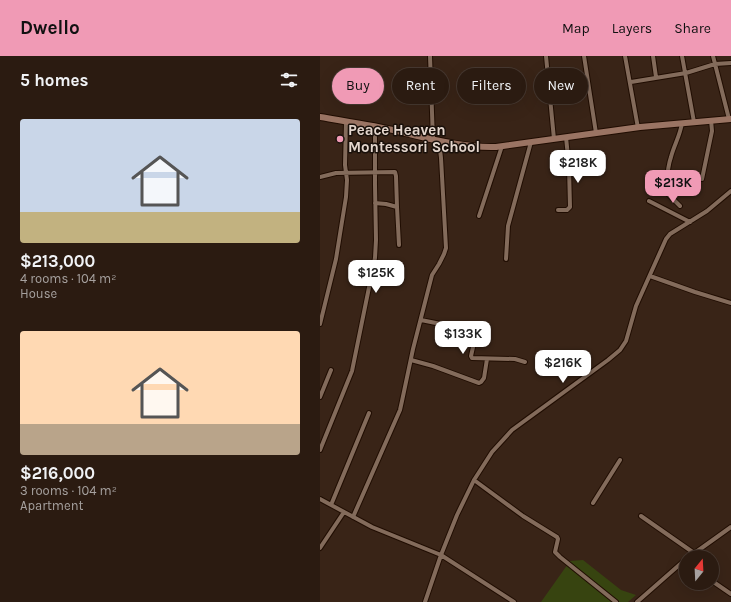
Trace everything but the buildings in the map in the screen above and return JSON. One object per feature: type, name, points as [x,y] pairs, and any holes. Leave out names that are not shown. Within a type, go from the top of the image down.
[{"type":"main road","points":[[320,117],[375,126],[436,140],[484,147],[502,146],[638,128],[730,119]]},
{"type":"street","points":[[353,517],[400,410],[432,275],[446,248],[441,158],[436,140],[430,56]]},
{"type":"street","points":[[546,56],[554,139]]},
{"type":"street","points":[[584,56],[596,133]]},
{"type":"street","points":[[625,56],[631,82],[638,128]]},
{"type":"street","points":[[653,56],[656,77]]},
{"type":"street","points":[[682,56],[694,122]]},
{"type":"street","points":[[713,56],[730,119]]},
{"type":"street","points":[[631,82],[686,73],[716,64],[731,63]]},
{"type":"street","points":[[702,179],[712,131],[711,120]]},
{"type":"street","points":[[320,324],[340,234],[346,197],[346,122]]},
{"type":"street","points":[[680,206],[666,192],[669,162],[681,130],[682,123]]},
{"type":"street","points":[[320,450],[352,371],[375,258],[375,126]]},
{"type":"street","points":[[558,210],[567,210],[570,207],[570,167],[566,137]]},
{"type":"street","points":[[506,259],[508,226],[531,142]]},
{"type":"street","points":[[479,216],[502,146]]},
{"type":"street","points":[[320,177],[336,173],[395,172],[399,245]]},
{"type":"street","points":[[425,602],[457,514],[474,480],[492,452],[512,430],[620,350],[626,341],[636,306],[666,239],[670,234],[707,211],[731,191]]},
{"type":"street","points":[[649,201],[690,222]]},
{"type":"street","points":[[375,203],[386,204],[397,208]]},
{"type":"street","points":[[650,276],[731,303]]},
{"type":"street","points":[[421,320],[475,331],[476,334],[471,356],[472,358],[514,359],[525,362]]},
{"type":"street","points":[[411,360],[433,366],[479,383],[484,378],[487,359]]},
{"type":"street","points":[[320,397],[332,370]]},
{"type":"street","points":[[331,505],[369,414]]},
{"type":"street","points":[[594,503],[620,460]]},
{"type":"street","points":[[474,480],[523,516],[556,537],[558,539],[555,552],[616,602]]},
{"type":"street","points":[[320,499],[372,527],[441,555],[514,602]]},
{"type":"street","points":[[320,548],[344,512]]},
{"type":"street","points":[[641,516],[690,550]]},
{"type":"street","points":[[698,550],[731,527]]},
{"type":"street","points":[[637,602],[679,566]]},
{"type":"street","points":[[719,586],[731,594]]},
{"type":"green space","points":[[583,560],[621,590],[636,595],[628,602],[541,602],[570,561]]},
{"type":"place","name":"Peace Heaven Montessori School","points":[[340,139]]}]
